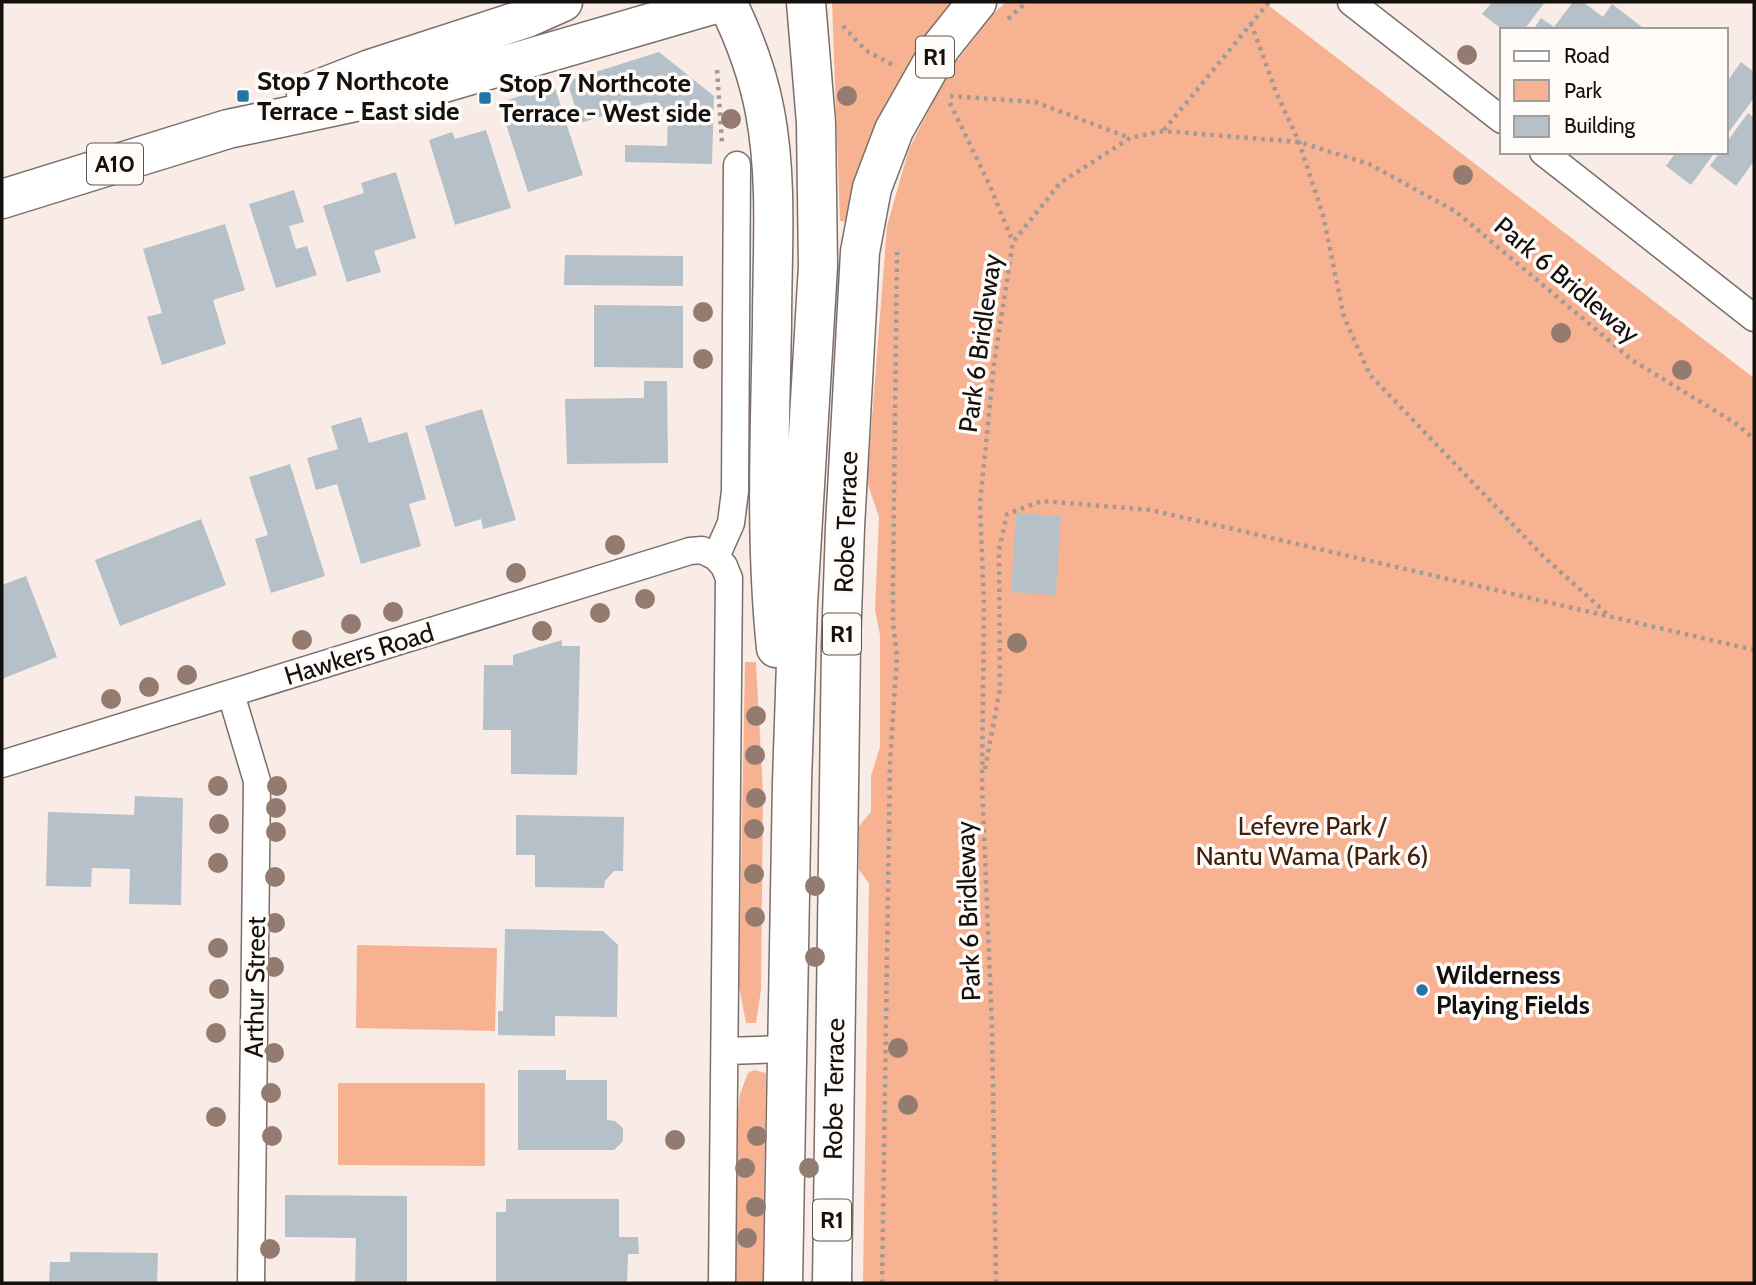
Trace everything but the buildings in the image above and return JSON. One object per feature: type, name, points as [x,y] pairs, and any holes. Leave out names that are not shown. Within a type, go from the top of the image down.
[{"type":"highway","name":"A10","points":[[228,129],[307,93],[370,69],[527,18],[562,2]]},
{"type":"highway","name":"A10","points":[[2,199],[228,129],[440,84],[725,2]]},
{"type":"highway","points":[[725,2],[745,40],[761,92],[771,156],[773,204],[770,574],[775,643],[792,782]]},
{"type":"highway","name":"Robe Terrace","points":[[783,1283],[798,603],[818,266],[816,123],[806,2]]},
{"type":"highway","name":"Robe Terrace","points":[[832,1283],[841,645],[854,328],[864,221],[882,158],[900,118],[941,47],[977,2]]},
{"type":"highway","points":[[791,863],[795,844],[815,794],[820,656],[825,650],[841,645]]},
{"type":"highway","points":[[787,1049],[808,1074],[821,1099],[833,1156],[822,1283]]},
{"type":"street","points":[[1351,2],[1500,118]]},
{"type":"street","points":[[1546,154],[1754,318]]},
{"type":"street","points":[[722,1283],[729,578],[716,557],[731,523],[736,491],[736,175]]},
{"type":"street","name":"Hawkers Road","points":[[2,764],[690,551],[702,550],[716,557]]},
{"type":"street","name":"Arthur Street","points":[[231,694],[257,781],[251,1283]]},
{"type":"street","points":[[726,1051],[787,1049]]},
{"type":"path","points":[[1163,131],[1269,2]]},
{"type":"path","points":[[840,23],[865,50],[895,66]]},
{"type":"path","points":[[1251,23],[1276,92],[1299,142],[1323,215],[1344,317],[1370,375],[1543,556],[1609,615]]},
{"type":"path","points":[[716,58],[725,177],[736,175]]},
{"type":"path","points":[[1013,242],[990,186],[946,95],[1035,102],[1130,138]]},
{"type":"path","name":"Park 6 Bridleway","points":[[996,1283],[992,1027],[982,784],[984,605],[980,503],[994,364],[1013,242],[1060,183],[1130,138],[1163,131],[1299,142],[1369,164],[1455,211],[1632,360],[1754,439]]},
{"type":"path","points":[[882,1283],[890,763],[897,656],[893,623],[893,585],[898,240]]},
{"type":"path","points":[[982,784],[1000,689],[999,550],[1007,514],[1042,501],[1152,510],[1754,650]]},
{"type":"green space","points":[[832,2],[959,2],[907,69],[881,112],[867,151],[849,222],[840,221]]},
{"type":"green space","name":"Lefevre Park / Nantu Wama (Park 6)","points":[[1006,2],[1264,2],[1754,378],[1754,1283],[863,1283],[869,883],[859,870],[859,826],[871,812],[871,776],[880,747],[880,635],[875,610],[879,517],[867,482],[887,226],[909,149],[947,74],[994,13]]},
{"type":"green space","points":[[745,662],[756,662],[763,793],[761,990],[756,1023],[746,1023],[739,986]]},
{"type":"green space","points":[[357,945],[497,948],[495,1031],[356,1028]]},
{"type":"green space","points":[[754,1070],[766,1073],[763,1283],[735,1283],[737,1122],[740,1094],[748,1073]]},
{"type":"green space","points":[[338,1083],[485,1083],[485,1166],[338,1165]]},
{"type":"place","name":"Stop 7 Northcote Terrace - East side","points":[[243,96]]},
{"type":"place","name":"Stop 7 Northcote Terrace - West side","points":[[485,98]]},
{"type":"place","name":"Wilderness Playing Fields","points":[[1422,990]]}]
